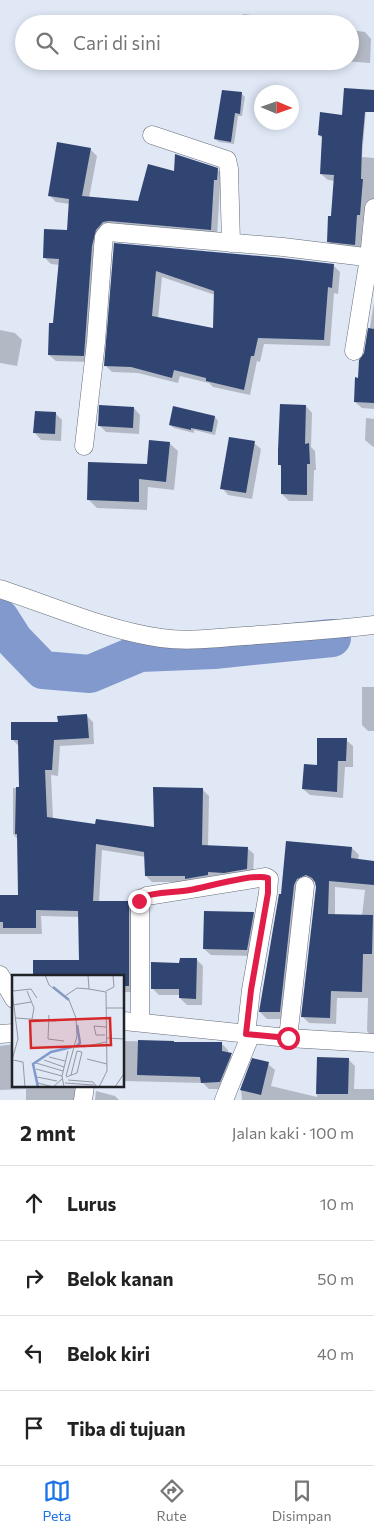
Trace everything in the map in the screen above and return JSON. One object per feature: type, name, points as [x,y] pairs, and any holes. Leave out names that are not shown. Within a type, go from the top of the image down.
[{"type":"street","points":[[152,135],[227,160],[229,169],[231,243]]},
{"type":"street","points":[[354,351],[371,258],[374,208]]},
{"type":"street","points":[[84,446],[96,342],[105,235],[114,232],[371,258]]},
{"type":"street","points":[[0,589],[110,627],[162,638],[184,640],[238,637],[336,630],[374,625]]},
{"type":"street","points":[[224,1100],[249,1034],[251,990],[269,879],[266,876],[140,898],[139,954],[132,1022],[249,1034],[288,1038],[374,1043]]},
{"type":"street","points":[[288,1038],[305,886]]},
{"type":"street","points":[[0,975],[12,996]]},
{"type":"building","points":[[344,88],[374,90],[374,112],[365,112],[362,145],[361,179],[363,179],[360,215],[357,215],[355,245],[327,242],[328,216],[331,216],[334,175],[320,174],[322,136],[318,135],[320,112],[342,115]]},
{"type":"building","points":[[222,90],[242,92],[240,114],[235,113],[231,142],[214,139]]},
{"type":"building","points":[[57,142],[91,148],[82,196],[138,201],[148,164],[174,171],[175,154],[218,168],[217,180],[214,180],[211,230],[109,221],[103,222],[96,230],[92,246],[84,356],[48,355],[49,323],[53,323],[59,259],[43,258],[44,229],[67,230],[69,199],[48,196]]},
{"type":"building","points":[[114,243],[334,264],[332,288],[328,287],[324,340],[258,338],[254,356],[251,356],[244,390],[206,381],[206,378],[174,370],[172,378],[131,367],[104,366]],"holes":[[[156,271],[214,291],[213,328],[152,316]]]},
{"type":"building","points":[[368,328],[374,329],[374,403],[354,402],[355,377],[358,378],[359,360],[364,353]]},
{"type":"building","points":[[280,404],[306,405],[305,444],[309,443],[310,464],[307,464],[307,495],[281,494],[281,465],[278,465]]},
{"type":"building","points":[[99,405],[134,407],[133,428],[98,426]]},
{"type":"building","points":[[173,406],[215,416],[212,432],[169,425]]},
{"type":"building","points":[[35,411],[56,412],[55,434],[33,433]]},
{"type":"building","points":[[229,437],[255,441],[246,493],[220,489]]},
{"type":"building","points":[[149,440],[170,442],[166,482],[139,479],[139,502],[87,500],[88,462],[147,464]]},
{"type":"building","points":[[87,714],[89,738],[54,740],[52,770],[45,770],[47,817],[95,824],[96,819],[154,827],[153,787],[203,788],[202,845],[248,847],[247,869],[224,873],[208,872],[208,875],[185,879],[185,876],[145,876],[144,852],[96,844],[93,901],[129,901],[129,986],[125,986],[125,975],[33,975],[33,960],[79,960],[78,911],[36,910],[36,928],[3,928],[3,922],[0,922],[0,895],[18,895],[17,834],[15,834],[16,787],[19,787],[18,740],[11,740],[11,722],[58,722],[57,716]]},
{"type":"building","points":[[317,738],[347,738],[346,761],[338,761],[337,792],[302,789],[304,764],[317,765]]},
{"type":"building","points":[[286,841],[352,847],[351,858],[374,861],[374,885],[329,881],[328,914],[373,915],[372,954],[363,954],[362,992],[331,991],[330,1018],[301,1017],[316,887],[312,878],[306,875],[297,879],[294,885],[280,1012],[259,1012],[279,894],[281,894]]},
{"type":"building","points":[[204,911],[254,912],[247,950],[203,949]]},
{"type":"building","points":[[180,958],[197,958],[196,999],[179,998],[179,989],[151,989],[151,962],[179,963]]},
{"type":"building","points":[[138,1040],[222,1042],[222,1051],[232,1053],[220,1082],[201,1083],[200,1077],[137,1075]]},
{"type":"building","points":[[317,1057],[349,1058],[348,1094],[316,1094]]},
{"type":"building","points":[[252,1058],[269,1062],[261,1095],[240,1090]]},
{"type":"waterway","points":[[0,618],[14,640],[43,670],[90,674],[140,653],[214,650],[332,638]]},
{"type":"route","points":[[139,901],[140,898],[147,896],[266,876],[269,879],[268,893],[251,990],[246,1034],[288,1038]]}]
